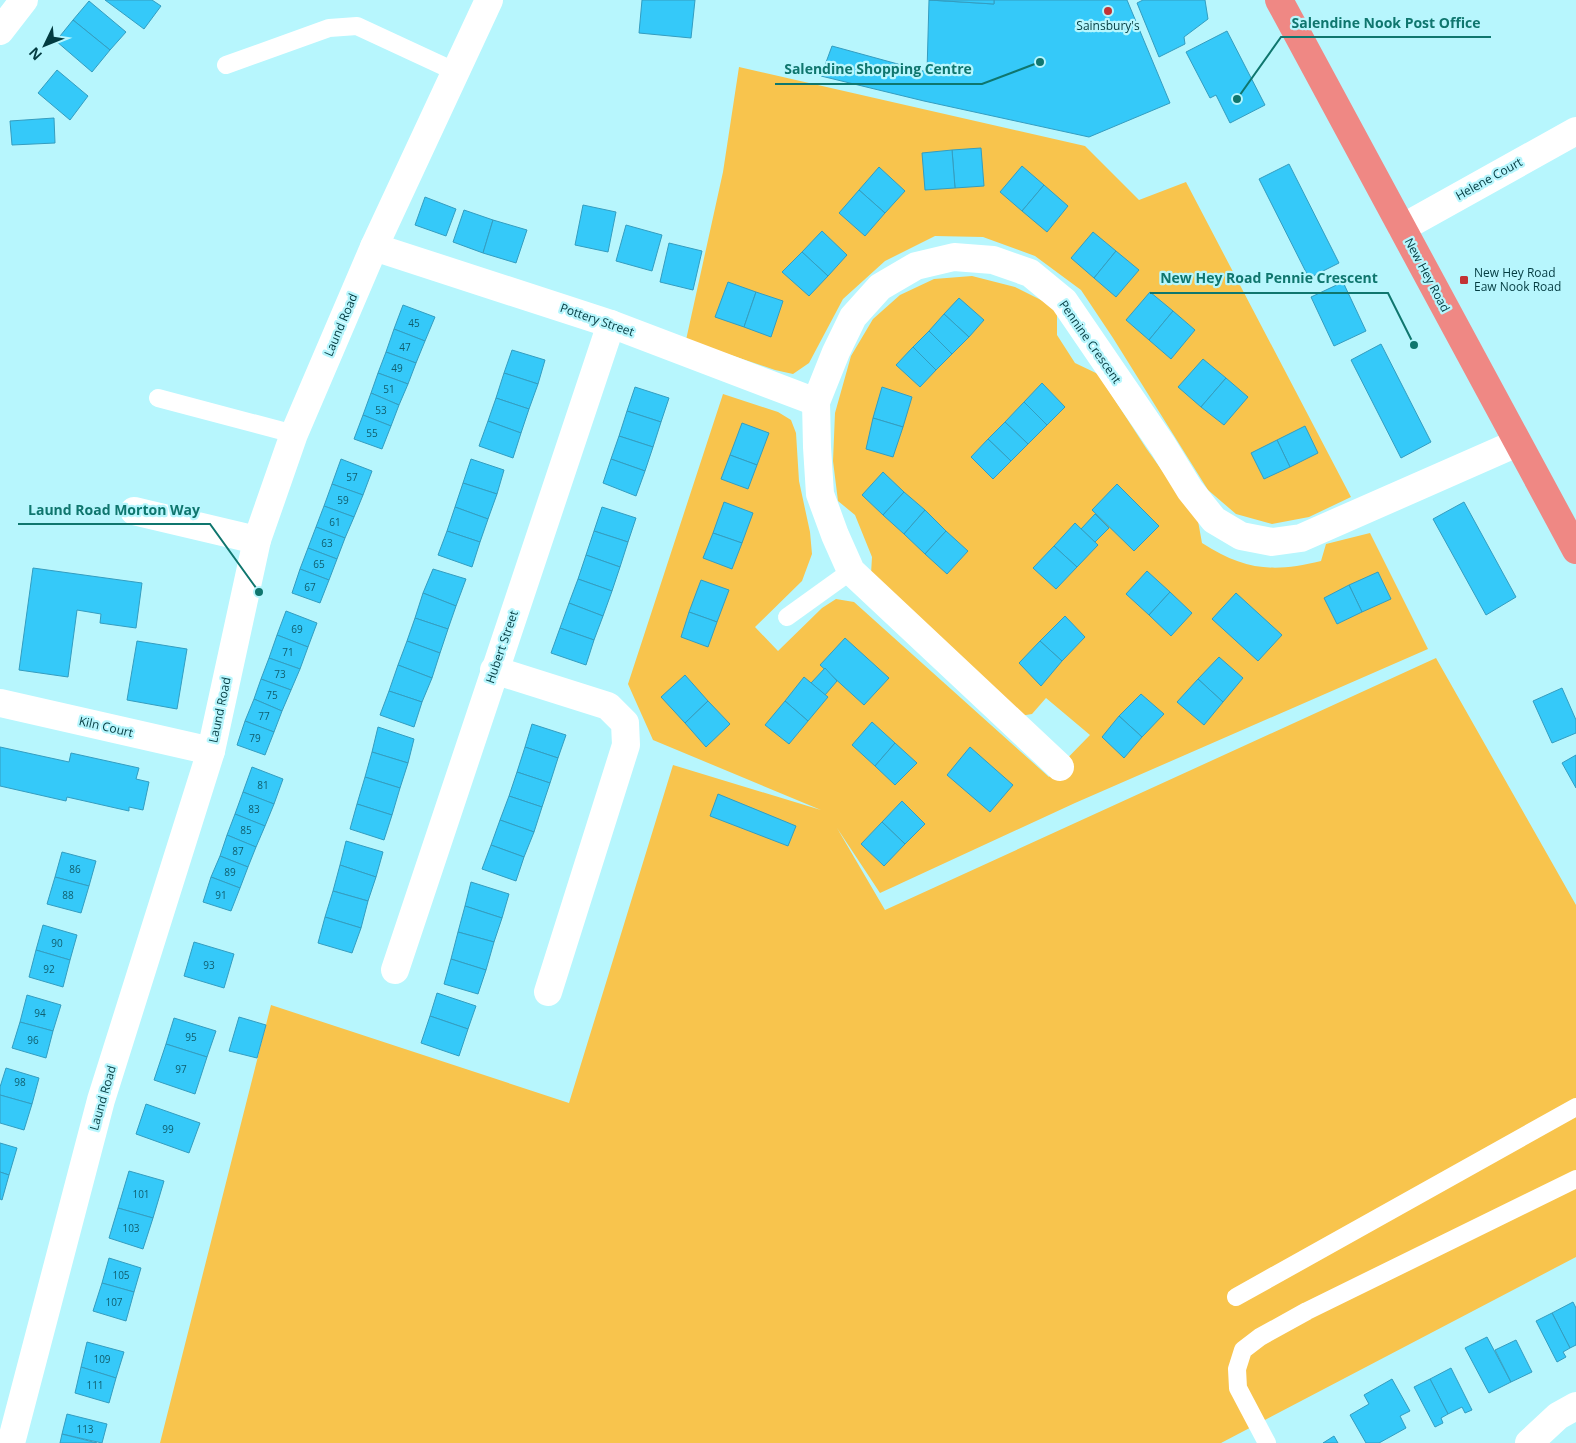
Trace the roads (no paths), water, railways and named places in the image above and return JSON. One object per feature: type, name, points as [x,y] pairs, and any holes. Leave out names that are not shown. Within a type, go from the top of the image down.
[{"type":"highway","name":"New Hey Road","points":[[1279,0],[1576,550]]},
{"type":"street","points":[[0,31],[24,0]]},
{"type":"street","name":"Laund Road","points":[[11,1443],[101,1100],[212,751],[257,540],[294,434],[374,247],[454,71],[489,0]]},
{"type":"street","name":"Helene Court","points":[[1402,228],[1576,131]]},
{"type":"street","name":"Pottery Street","points":[[374,247],[611,324],[816,402]]},
{"type":"street","name":"Pennine Crescent","points":[[1060,766],[851,571],[835,535],[820,494],[816,447],[816,402],[836,352],[853,317],[880,287],[916,266],[954,257],[993,260],[1030,274],[1064,301],[1190,490],[1214,520],[1242,536],[1272,542],[1302,538],[1517,443]]},
{"type":"street","name":"Hubert Street","points":[[395,970],[611,324]]},
{"type":"street","points":[[134,511],[257,540]]},
{"type":"street","points":[[494,670],[608,706],[625,723],[626,745],[548,992]]},
{"type":"street","name":"Kiln Court","points":[[0,703],[212,751]]},
{"type":"street","points":[[1530,1443],[1558,1416],[1576,1406]]},
{"type":"lane","points":[[226,65],[329,28],[357,26],[454,71]]},
{"type":"lane","points":[[158,398],[294,434]]},
{"type":"lane","points":[[787,617],[851,571]]},
{"type":"lane","points":[[1236,1297],[1576,1107]]},
{"type":"lane","points":[[1267,1443],[1238,1388],[1236,1369],[1243,1350],[1260,1337],[1307,1311],[1576,1179]]},
{"type":"place","name":"Sainsbury's","points":[[1108,11]]},
{"type":"place","name":"Salendine Shopping Centre","points":[[1040,62]]},
{"type":"place","name":"Salendine Nook Post Office","points":[[1237,99]]},
{"type":"place","name":"New Hey Road Eaw Nook Road","points":[[1464,280]]},
{"type":"place","name":"New Hey Road Pennie Crescent","points":[[1414,345]]},
{"type":"place","name":"Laund Road Morton Way","points":[[259,592]]}]
